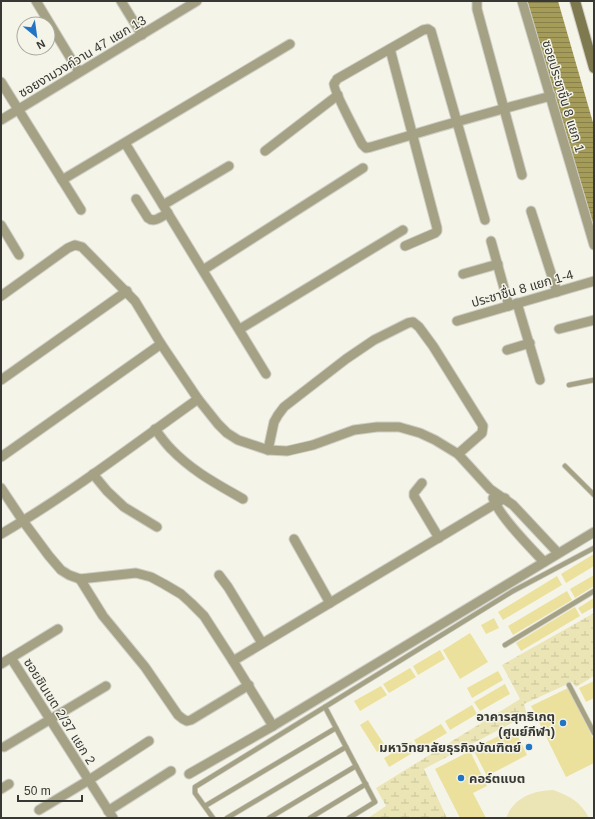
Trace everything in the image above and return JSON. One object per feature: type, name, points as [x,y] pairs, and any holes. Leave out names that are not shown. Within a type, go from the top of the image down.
[{"type":"main road","points":[[575,1],[594,68]]},
{"type":"street","points":[[36,1],[80,72]]},
{"type":"street","points":[[120,1],[142,35]]},
{"type":"street","name":"ซอยงามวงค์วาน 47 แยก 13","points":[[1,120],[197,1]]},
{"type":"street","points":[[477,1],[476,9],[522,175]]},
{"type":"street","name":"ซอยประชาชื่น 8 แยก 1","points":[[522,1],[594,245]]},
{"type":"street","points":[[485,220],[458,122],[431,31],[428,29],[423,30],[337,79],[334,84],[362,144],[366,148],[458,122],[504,108],[551,96]]},
{"type":"street","points":[[62,180],[290,44]]},
{"type":"street","points":[[390,49],[437,231],[405,246]]},
{"type":"street","points":[[1,82],[81,210]]},
{"type":"street","points":[[265,151],[338,95]]},
{"type":"street","points":[[125,143],[240,329],[266,374]]},
{"type":"street","points":[[163,205],[229,166]]},
{"type":"street","points":[[203,270],[363,168]]},
{"type":"street","points":[[136,199],[148,218],[151,220],[168,213]]},
{"type":"street","points":[[531,211],[556,292]]},
{"type":"street","points":[[1,225],[20,255]]},
{"type":"street","points":[[240,329],[403,230]]},
{"type":"street","points":[[491,241],[513,305],[530,343],[540,380]]},
{"type":"street","points":[[1,296],[68,248],[75,245],[82,247],[127,291],[135,301],[161,344],[198,399],[227,433],[238,440],[268,450],[286,451],[297,450],[354,430],[377,427],[399,427],[420,433],[458,454],[490,489],[505,498],[522,514],[558,553]]},
{"type":"street","points":[[463,274],[498,264]]},
{"type":"street","name":"ประชาชื่น 8 แยก 1-4","points":[[457,321],[594,281]]},
{"type":"street","points":[[1,380],[127,291]]},
{"type":"street","points":[[560,329],[594,320]]},
{"type":"street","points":[[268,450],[274,422],[284,407],[327,373],[374,340],[408,322],[413,322],[419,327],[433,346],[483,426],[482,433],[458,454]]},
{"type":"street","points":[[507,350],[530,343]]},
{"type":"street","points":[[1,457],[161,344]]},
{"type":"street","points":[[1,534],[93,474],[198,399]]},
{"type":"street","points":[[155,429],[170,448],[184,461],[209,480],[243,499]]},
{"type":"street","points":[[93,474],[107,491],[124,507],[157,527]]},
{"type":"street","points":[[422,484],[414,493],[414,496],[438,538]]},
{"type":"street","points":[[1,488],[49,556],[61,570],[69,575],[80,579],[136,573],[151,577],[164,584],[191,603],[204,616],[234,661],[272,726]]},
{"type":"street","points":[[490,489],[495,504],[544,562]]},
{"type":"street","points":[[234,661],[505,498]]},
{"type":"street","points":[[189,774],[272,726],[594,532]]},
{"type":"street","points":[[294,539],[330,603]]},
{"type":"street","points":[[219,576],[228,587],[262,643]]},
{"type":"street","points":[[80,579],[103,616],[145,667],[173,709],[183,719],[188,721],[191,720],[249,685]]},
{"type":"street","points":[[1,664],[58,629]]},
{"type":"street","name":"ซอยชินเขต 2/37 แยก 2","points":[[11,658],[110,815]]},
{"type":"street","points":[[4,747],[106,686]]},
{"type":"street","points":[[39,810],[149,741]]},
{"type":"street","points":[[110,815],[171,771]]},
{"type":"lane","points":[[569,385],[594,380]]},
{"type":"lane","points":[[565,466],[594,496]]},
{"type":"lane","points":[[213,818],[195,793],[195,787],[513,591],[594,548]]},
{"type":"lane","points":[[505,645],[594,591]]},
{"type":"lane","points":[[569,685],[594,733]]},
{"type":"lane","points":[[325,707],[375,802],[349,818]]},
{"type":"lane","points":[[205,806],[336,728]]},
{"type":"lane","points":[[227,818],[346,747]]},
{"type":"lane","points":[[269,818],[356,766]]},
{"type":"lane","points":[[310,818],[366,784]]},
{"type":"green space","points":[[594,613],[594,676],[576,687],[572,682],[524,704],[527,715],[424,769],[447,818],[368,818],[386,806],[376,788],[520,699],[502,665]]},
{"type":"green space","points":[[553,790],[574,800],[586,812],[589,818],[506,818],[514,805],[525,796]]},
{"type":"shaded area","points":[[527,1],[558,1],[594,126],[594,236]]},
{"type":"building","points":[[594,554],[594,566],[566,583],[561,574]]},
{"type":"building","points":[[594,575],[594,586],[575,598],[570,589]]},
{"type":"building","points":[[557,576],[562,585],[503,620],[498,612]]},
{"type":"building","points":[[567,591],[572,600],[513,635],[508,626]]},
{"type":"building","points":[[594,598],[594,607],[582,614],[578,608]]},
{"type":"building","points":[[575,607],[580,616],[521,651],[516,643]]},
{"type":"building","points":[[494,618],[499,628],[486,634],[481,625]]},
{"type":"building","points":[[470,633],[488,662],[460,679],[443,650]]},
{"type":"building","points":[[440,650],[445,659],[418,675],[413,666]]},
{"type":"building","points":[[410,668],[416,677],[389,693],[383,684]]},
{"type":"building","points":[[498,671],[503,680],[472,698],[467,688]]},
{"type":"building","points":[[594,681],[594,698],[586,702],[579,688]]},
{"type":"building","points":[[505,684],[510,694],[480,711],[474,702]]},
{"type":"building","points":[[381,686],[387,695],[360,711],[354,701]]},
{"type":"building","name":"อาคารสุทธิเกตุ (ศูนย์กีฬา)","points":[[568,688],[594,740],[594,763],[566,777],[531,706]]},
{"type":"building","points":[[472,705],[477,714],[450,730],[445,721]]},
{"type":"building","points":[[368,720],[386,747],[377,752],[360,725]]},
{"type":"building","points":[[441,724],[447,733],[420,749],[414,740]]},
{"type":"building","points":[[514,728],[527,755],[487,776],[473,749]]},
{"type":"building","points":[[411,742],[416,751],[389,767],[384,758]]},
{"type":"building","name":"คอร์ตแบต","points":[[470,751],[487,786],[473,793],[486,818],[460,818],[435,769]]},
{"type":"place","name":"อาคารสุทธิเกตุ (ศูนย์กีฬา)","points":[[563,723]]},
{"type":"place","name":"มหาวิทยาลัยธุรกิจบัณฑิตย์","points":[[529,747]]},
{"type":"place","name":"คอร์ตแบต","points":[[461,778]]}]
